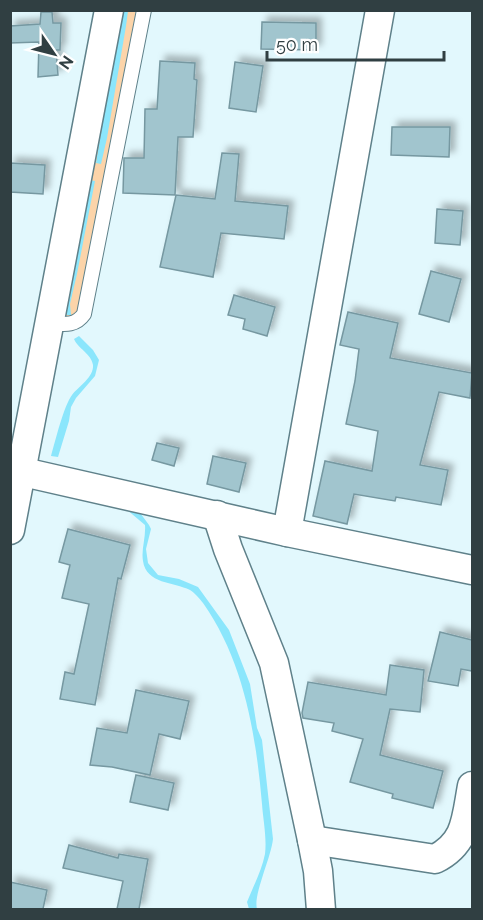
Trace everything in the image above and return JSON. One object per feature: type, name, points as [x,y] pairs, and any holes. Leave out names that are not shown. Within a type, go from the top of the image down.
[{"type":"street","points":[[10,531],[16,470],[49,323],[109,10]]},
{"type":"street","points":[[287,532],[380,10]]},
{"type":"street","points":[[16,470],[287,532],[472,570]]},
{"type":"street","points":[[217,515],[228,549],[274,663],[318,871],[321,909]]},
{"type":"street","points":[[312,840],[435,859],[446,854],[457,844],[462,833],[472,786]]},
{"type":"lane","points":[[49,323],[74,324],[84,314],[144,10]]},
{"type":"shaded area","points":[[117,11],[136,11],[79,311],[77,315],[62,319]]},
{"type":"water","points":[[124,11],[128,11],[126,26],[101,164],[96,163]]},
{"type":"water","points":[[89,180],[95,181],[70,304],[71,315],[67,315],[65,305],[74,273]]},
{"type":"water","points":[[79,336],[99,360],[95,376],[71,407],[58,457],[51,456],[69,400],[93,369],[90,357],[74,339]]},
{"type":"water","points":[[126,509],[138,510],[151,529],[146,549],[148,563],[158,575],[179,579],[198,587],[229,630],[250,684],[257,728],[262,740],[273,839],[256,903],[257,909],[249,909],[247,902],[264,860],[265,835],[252,725],[238,674],[217,625],[199,598],[184,587],[155,578],[145,569],[143,557],[145,525]]},
{"type":"building","points":[[41,12],[52,12],[53,23],[61,23],[60,50],[56,50],[58,75],[38,77],[39,42],[10,43],[10,26],[40,24]]},
{"type":"building","points":[[262,22],[316,23],[316,50],[261,49]]},
{"type":"building","points":[[160,61],[195,63],[194,79],[197,80],[193,137],[178,137],[175,195],[123,193],[124,158],[144,158],[145,109],[157,109]]},
{"type":"building","points":[[235,62],[263,66],[256,112],[229,108]]},
{"type":"building","points":[[392,127],[450,127],[449,157],[391,155]]},
{"type":"building","points":[[222,153],[239,154],[235,201],[288,206],[284,239],[221,233],[213,277],[160,267],[176,195],[215,199]]},
{"type":"building","points":[[10,163],[45,165],[43,194],[10,192]]},
{"type":"building","points":[[437,209],[463,211],[460,245],[435,243]]},
{"type":"building","points":[[431,271],[461,279],[449,322],[419,314]]},
{"type":"building","points":[[234,295],[275,307],[267,336],[243,329],[245,319],[228,315]]},
{"type":"building","points":[[348,312],[398,323],[390,358],[472,373],[470,398],[439,392],[420,465],[448,470],[441,505],[396,497],[395,501],[354,494],[347,524],[313,516],[325,461],[372,471],[378,431],[346,424],[359,349],[340,345]]},
{"type":"building","points":[[157,443],[179,448],[174,466],[152,460]]},
{"type":"building","points":[[213,456],[246,463],[239,492],[207,484]]},
{"type":"building","points":[[68,529],[130,545],[121,579],[118,578],[95,705],[60,699],[65,672],[74,674],[89,604],[62,598],[70,565],[59,562]]},
{"type":"building","points":[[440,632],[472,640],[472,671],[461,669],[458,686],[428,681]]},
{"type":"building","points":[[390,665],[424,670],[420,712],[390,709],[380,755],[443,771],[433,808],[392,798],[393,794],[350,782],[363,739],[332,731],[334,723],[303,718],[308,682],[386,695]]},
{"type":"building","points":[[136,690],[189,701],[180,739],[159,734],[150,775],[90,765],[97,728],[127,733]]},
{"type":"building","points":[[136,775],[174,783],[168,810],[130,802]]},
{"type":"building","points":[[69,845],[118,858],[119,854],[148,859],[139,909],[117,909],[123,881],[63,868]]},
{"type":"building","points":[[10,882],[47,890],[43,909],[10,909]]}]
